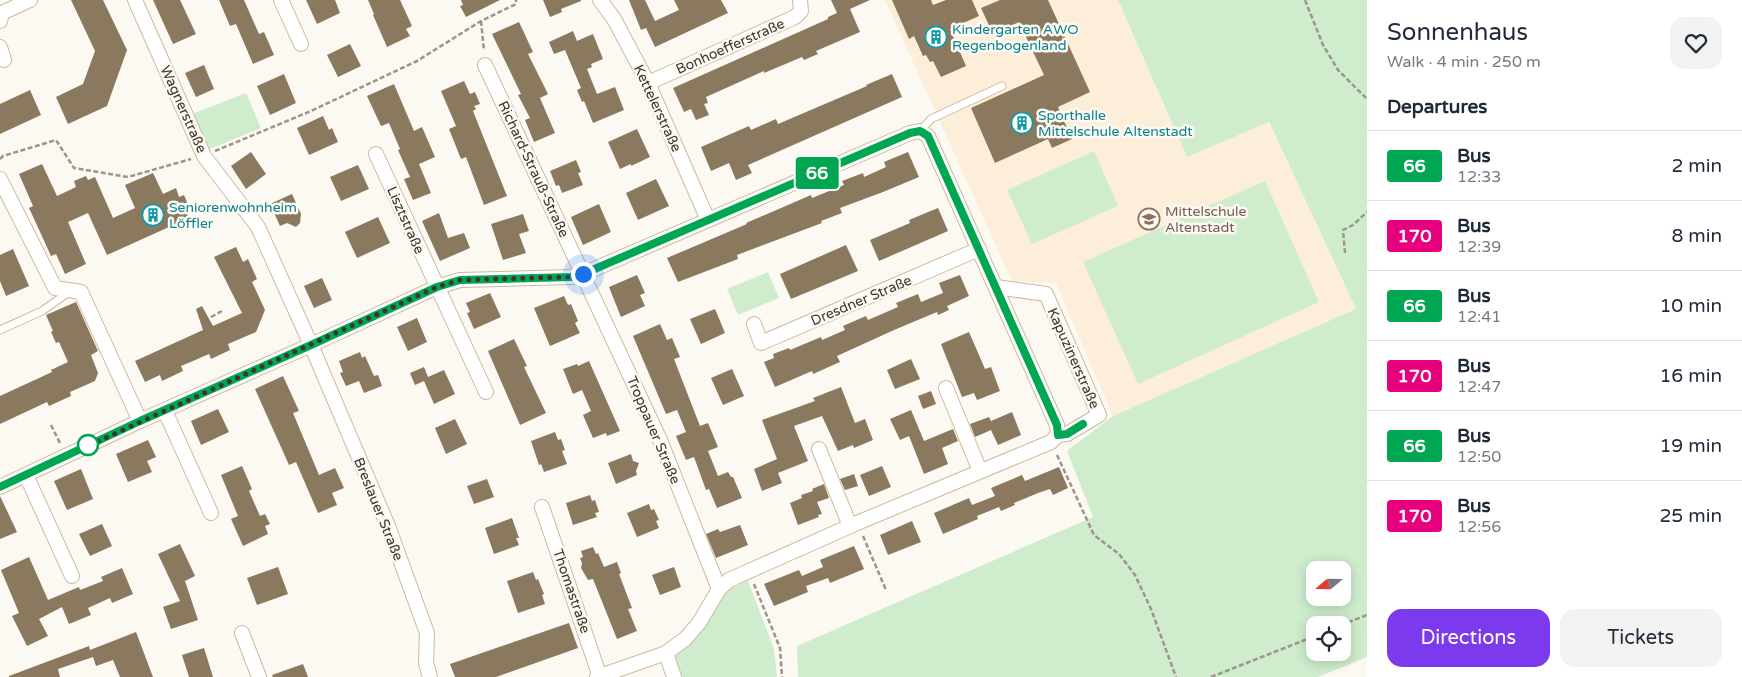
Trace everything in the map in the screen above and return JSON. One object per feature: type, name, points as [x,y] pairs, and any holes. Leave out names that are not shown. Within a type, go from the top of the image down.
[{"type":"street","points":[[0,21],[2,13],[30,0]]},
{"type":"street","name":"Wagnerstraße","points":[[135,0],[204,156],[258,227],[311,345]]},
{"type":"street","points":[[281,0],[301,44]]},
{"type":"street","name":"Kettelerstraße","points":[[600,0],[614,19],[648,83],[708,220]]},
{"type":"street","name":"Bonhoefferstraße","points":[[648,83],[795,18],[801,11],[800,0]]},
{"type":"street","name":"Richard-Strauß-Straße","points":[[485,65],[583,274]]},
{"type":"street","points":[[0,487],[140,421],[437,287],[460,280],[571,277],[583,274],[910,133],[920,131],[928,136],[1057,425],[1055,439],[729,580],[719,589],[699,623],[685,639],[666,653],[600,677]]},
{"type":"street","name":"Lisztstraße","points":[[376,154],[486,392]]},
{"type":"street","points":[[0,179],[55,288],[81,292],[140,421]]},
{"type":"street","name":"Dresdner Straße","points":[[754,324],[761,343],[979,249]]},
{"type":"street","name":"Troppauer Straße","points":[[583,274],[660,440],[719,589]]},
{"type":"street","name":"Kapuzinerstraße","points":[[996,287],[1046,294],[1099,415],[1055,439]]},
{"type":"street","name":"Breslauer Straße","points":[[311,345],[388,526],[427,633],[426,663],[430,677]]},
{"type":"street","points":[[946,388],[980,471]]},
{"type":"street","points":[[165,411],[211,513]]},
{"type":"street","points":[[819,450],[854,525]]},
{"type":"street","points":[[26,475],[72,576]]},
{"type":"street","name":"Thomastraße","points":[[542,507],[600,677]]},
{"type":"street","points":[[242,633],[260,677]]},
{"type":"street","points":[[666,653],[674,677]]},
{"type":"lane","points":[[920,131],[932,119],[1002,86]]},
{"type":"lane","points":[[0,330],[42,311],[71,291]]},
{"type":"path","points":[[0,159],[3,156],[56,140],[74,168],[128,176],[204,156],[311,112],[417,61],[481,20],[516,4],[516,0]]},
{"type":"path","points":[[1305,0],[1323,45],[1338,70],[1367,99]]},
{"type":"path","points":[[481,20],[485,65]]},
{"type":"path","points":[[1345,253],[1343,230],[1353,225],[1367,212]]},
{"type":"path","points":[[210,316],[222,311]]},
{"type":"path","points":[[51,425],[67,456]]},
{"type":"path","points":[[1055,439],[1094,535],[1119,554],[1135,575],[1151,609],[1176,677]]},
{"type":"path","points":[[854,525],[886,590]]},
{"type":"path","points":[[748,571],[780,648],[782,677]]},
{"type":"path","points":[[1351,621],[1367,614]]},
{"type":"path","points":[[1211,677],[1306,640]]},
{"type":"shaded area","name":"Mittelschule Altenstadt","points":[[885,0],[1118,0],[1187,157],[1268,122],[1356,309],[1113,416],[1056,283],[1012,281]]},
{"type":"green space","points":[[1118,0],[1367,0],[1367,657],[1318,677],[798,677],[797,646],[1093,517],[1067,451],[1113,416],[1356,309],[1269,122],[1187,157]]},
{"type":"green space","points":[[246,93],[261,128],[210,149],[192,114]]},
{"type":"green space","points":[[1094,151],[1118,206],[1032,244],[1007,190]]},
{"type":"green space","points":[[1265,181],[1319,302],[1138,384],[1083,262]]},
{"type":"green space","points":[[768,272],[779,298],[738,315],[727,289]]},
{"type":"green space","points":[[748,581],[774,649],[777,677],[678,677],[671,657],[715,609],[724,594]]},
{"type":"building","points":[[71,0],[103,0],[127,50],[107,106],[68,124],[56,97],[83,84],[95,51]]},
{"type":"building","points":[[153,0],[180,0],[196,34],[173,44]]},
{"type":"building","points":[[219,0],[244,0],[259,34],[264,32],[274,55],[253,64],[236,24],[230,26]]},
{"type":"building","points":[[306,0],[335,0],[340,13],[317,24]]},
{"type":"building","points":[[368,0],[400,0],[412,26],[406,29],[410,36],[387,47]]},
{"type":"building","points":[[461,0],[500,0],[466,17],[460,6],[463,5]]},
{"type":"building","points":[[543,0],[581,1],[561,9],[562,12],[550,17]]},
{"type":"building","points":[[629,0],[645,0],[655,21],[679,10],[674,0],[721,0],[728,13],[655,47],[646,28],[641,30]]},
{"type":"building","points":[[831,0],[870,0],[850,9],[860,32],[816,51],[818,54],[804,60],[802,57],[764,73],[764,71],[706,97],[708,103],[704,104],[709,115],[696,120],[691,109],[684,112],[673,88],[828,19],[828,17],[837,13]]},
{"type":"building","name":"Kindergarten AWO Regenbogenland","points":[[892,0],[931,0],[933,5],[946,0],[972,0],[979,16],[950,29],[966,66],[941,77],[933,61],[930,62],[926,55],[923,56],[914,36],[909,39]]},
{"type":"building","points":[[1000,0],[1048,0],[1090,92],[1058,107],[1072,139],[1052,148],[1048,139],[995,163],[971,108],[1044,75],[1019,22],[993,34],[981,8]]},
{"type":"building","points":[[519,22],[533,52],[528,54],[548,94],[540,98],[555,133],[534,142],[525,120],[530,118],[518,95],[521,94],[492,34]]},
{"type":"building","points":[[573,31],[577,41],[593,34],[603,59],[591,64],[592,67],[587,69],[597,94],[615,87],[624,110],[593,123],[577,90],[581,88],[565,50],[554,54],[549,42]]},
{"type":"building","points":[[350,44],[361,66],[338,77],[327,55]]},
{"type":"building","points":[[204,65],[214,89],[196,97],[185,73]]},
{"type":"building","points":[[284,74],[296,103],[270,115],[257,86]]},
{"type":"building","points":[[892,74],[902,97],[748,165],[752,173],[736,180],[729,163],[711,171],[701,147],[749,126],[751,130],[776,119],[778,124]]},
{"type":"building","points":[[464,81],[470,94],[475,92],[480,104],[474,106],[476,109],[473,111],[507,196],[484,205],[466,157],[461,159],[449,129],[456,126],[441,91]]},
{"type":"building","points":[[394,84],[414,131],[422,127],[435,157],[419,164],[431,193],[413,200],[404,179],[410,177],[389,123],[381,126],[367,96]]},
{"type":"building","points":[[30,90],[41,115],[0,134],[0,104]]},
{"type":"building","points":[[323,116],[329,130],[332,128],[338,142],[309,155],[297,128]]},
{"type":"building","points":[[637,129],[650,157],[620,169],[608,142]]},
{"type":"building","points":[[251,152],[266,174],[246,189],[231,166]]},
{"type":"building","points":[[908,152],[919,177],[840,208],[842,213],[821,221],[822,223],[737,255],[738,259],[678,282],[667,258],[811,195],[812,198],[844,185],[842,181],[863,173],[864,177],[886,167],[884,162]]},
{"type":"building","points":[[576,160],[581,172],[578,173],[583,185],[562,193],[559,185],[556,186],[550,171]]},
{"type":"building","points":[[42,164],[57,196],[76,187],[74,181],[86,176],[88,180],[95,177],[113,218],[135,208],[125,185],[153,173],[163,194],[176,188],[179,197],[184,195],[189,207],[185,209],[189,218],[107,255],[88,213],[68,222],[86,264],[65,274],[56,254],[51,256],[29,208],[33,206],[19,174]]},
{"type":"building","points":[[358,165],[369,189],[341,201],[330,177]]},
{"type":"building","points":[[656,179],[669,206],[638,220],[626,193]]},
{"type":"building","points":[[292,194],[301,214],[300,223],[296,227],[287,223],[280,226],[270,204]]},
{"type":"building","points":[[599,204],[611,232],[583,245],[571,217]]},
{"type":"building","points":[[938,208],[948,231],[879,261],[870,240],[910,223],[909,220]]},
{"type":"building","points":[[439,213],[448,238],[464,233],[470,248],[440,261],[422,221]]},
{"type":"building","points":[[523,214],[529,231],[519,234],[526,253],[503,260],[491,224]]},
{"type":"building","points":[[378,217],[390,243],[357,258],[345,232]]},
{"type":"building","points":[[846,245],[858,271],[791,299],[780,274]]},
{"type":"building","points":[[236,247],[243,262],[248,259],[257,279],[252,282],[265,310],[256,332],[228,344],[230,350],[211,359],[209,354],[181,366],[183,371],[162,381],[160,375],[145,382],[135,361],[203,330],[196,309],[202,306],[213,326],[242,313],[214,257]]},
{"type":"building","points":[[13,249],[29,286],[6,296],[0,281],[0,255]]},
{"type":"building","points":[[637,275],[645,293],[640,295],[645,306],[621,317],[609,287]]},
{"type":"building","points":[[960,275],[969,296],[947,306],[949,310],[938,315],[937,312],[894,330],[837,356],[840,362],[813,374],[812,371],[775,387],[764,362],[774,358],[773,354],[789,348],[790,350],[821,337],[822,340],[845,330],[843,326],[866,316],[868,320],[898,307],[896,303],[918,294],[921,302],[943,293],[939,283]]},
{"type":"building","points":[[322,278],[332,300],[314,308],[304,286]]},
{"type":"building","points":[[490,293],[501,317],[474,329],[467,313],[470,312],[466,303]]},
{"type":"building","points":[[564,296],[568,305],[571,304],[578,321],[575,323],[580,333],[550,346],[534,308]]},
{"type":"building","points":[[76,302],[98,351],[91,355],[98,373],[95,381],[70,392],[71,396],[49,406],[47,402],[0,424],[0,396],[52,372],[51,370],[68,362],[59,342],[56,343],[46,315]]},
{"type":"building","points":[[715,309],[725,333],[701,344],[690,319]]},
{"type":"building","points":[[417,318],[427,342],[408,351],[397,327]]},
{"type":"building","points":[[660,324],[667,340],[672,338],[680,357],[674,359],[700,426],[708,423],[718,447],[708,451],[718,476],[728,472],[733,477],[742,498],[717,508],[709,489],[706,490],[694,457],[686,460],[676,436],[686,432],[677,410],[666,414],[633,336]]},
{"type":"building","points":[[969,332],[985,369],[991,367],[1000,391],[977,400],[974,393],[962,397],[941,344]]},
{"type":"building","points":[[514,339],[527,366],[524,367],[546,413],[520,425],[488,351]]},
{"type":"building","points":[[360,352],[362,358],[365,356],[374,376],[378,375],[382,386],[364,393],[359,381],[346,386],[340,373],[343,372],[339,361]]},
{"type":"building","points":[[911,359],[920,379],[895,389],[887,370]]},
{"type":"building","points":[[589,361],[620,431],[607,436],[606,433],[593,438],[583,415],[591,411],[582,390],[573,394],[563,369],[577,364],[578,366]]},
{"type":"building","points":[[424,367],[428,377],[444,370],[455,394],[434,404],[424,381],[415,385],[410,373]]},
{"type":"building","points":[[732,369],[744,396],[723,405],[711,378]]},
{"type":"building","points":[[283,376],[299,411],[293,413],[319,475],[335,468],[344,488],[332,493],[337,505],[318,513],[296,462],[289,465],[255,389]]},
{"type":"building","points":[[841,387],[855,423],[865,419],[873,440],[854,448],[853,445],[838,451],[822,416],[794,426],[808,461],[778,473],[782,483],[762,491],[754,469],[777,459],[762,420],[815,401],[813,398]]},
{"type":"building","points":[[931,391],[936,404],[923,409],[918,396]]},
{"type":"building","points":[[218,409],[229,432],[201,445],[191,421]]},
{"type":"building","points":[[911,410],[924,441],[953,429],[958,441],[942,448],[948,464],[924,474],[909,436],[900,440],[890,419]]},
{"type":"building","points":[[1012,412],[1021,435],[998,445],[991,430],[975,437],[970,424],[989,417],[991,421]]},
{"type":"building","points":[[455,419],[467,444],[446,454],[435,428]]},
{"type":"building","points":[[555,432],[558,440],[561,439],[565,450],[562,451],[567,464],[544,472],[541,464],[539,465],[531,441]]},
{"type":"building","points":[[148,440],[156,457],[147,461],[152,472],[128,482],[116,454]]},
{"type":"building","points":[[631,454],[633,461],[639,463],[636,471],[637,475],[616,484],[608,463]]},
{"type":"building","points":[[242,466],[252,489],[249,491],[260,516],[265,514],[270,524],[265,526],[268,534],[243,546],[231,519],[238,516],[221,475]]},
{"type":"building","points":[[882,466],[891,487],[869,496],[860,475]]},
{"type":"building","points":[[1059,467],[1068,488],[1053,495],[1050,489],[1038,493],[1014,503],[1015,505],[1001,511],[999,507],[977,516],[978,519],[943,534],[934,513],[969,498],[972,505],[995,496],[991,488],[1022,475],[1025,481]]},
{"type":"building","points":[[81,469],[93,499],[67,510],[54,481]]},
{"type":"building","points":[[854,474],[858,486],[845,490],[840,479]]},
{"type":"building","points":[[487,479],[494,497],[474,504],[467,486]]},
{"type":"building","points":[[824,484],[829,498],[817,502],[822,514],[798,525],[790,503],[802,498],[801,495],[813,491],[812,489]]},
{"type":"building","points":[[590,495],[592,501],[595,500],[599,512],[595,513],[597,517],[573,525],[566,503]]},
{"type":"building","points":[[0,496],[17,532],[0,539]]},
{"type":"building","points":[[649,504],[651,510],[654,509],[659,520],[656,521],[659,528],[637,537],[627,513]]},
{"type":"building","points":[[512,518],[519,538],[516,538],[519,545],[494,554],[485,528]]},
{"type":"building","points":[[912,521],[921,542],[888,555],[880,535]]},
{"type":"building","points":[[102,524],[112,546],[90,556],[79,534]]},
{"type":"building","points":[[740,525],[748,545],[716,558],[706,534],[718,529],[720,532]]},
{"type":"building","points":[[180,544],[195,576],[185,581],[198,620],[171,629],[163,607],[180,601],[158,554]]},
{"type":"building","points":[[854,546],[864,569],[830,583],[828,578],[806,586],[808,592],[774,606],[764,584],[799,570],[802,576],[823,567],[820,560]]},
{"type":"building","points":[[593,547],[604,567],[617,562],[621,573],[619,574],[632,608],[628,609],[637,631],[617,639],[593,579],[588,580],[581,568],[580,558],[583,557],[581,551]]},
{"type":"building","points":[[29,557],[48,600],[79,587],[80,590],[103,581],[101,577],[122,568],[133,594],[112,603],[110,598],[88,608],[91,615],[69,624],[62,607],[39,619],[48,636],[27,646],[12,616],[19,613],[1,570]]},
{"type":"building","points":[[278,567],[288,594],[257,605],[247,578]]},
{"type":"building","points":[[674,567],[681,587],[660,595],[652,575]]},
{"type":"building","points":[[533,572],[544,594],[542,595],[545,604],[518,613],[507,581]]},
{"type":"building","points":[[569,623],[578,648],[496,677],[455,677],[450,664]]},
{"type":"building","points":[[136,632],[153,677],[120,677],[113,660],[96,666],[93,657],[58,669],[60,677],[9,677],[89,646],[90,650]]},
{"type":"building","points":[[204,648],[213,677],[189,677],[182,655]]},
{"type":"building","points":[[303,664],[308,677],[273,677],[272,675]]},
{"type":"bus line","name":"66","points":[[0,487],[140,421],[437,287],[460,280],[571,277],[583,274],[910,133],[920,131],[928,136],[1057,425],[1058,435],[1067,434],[1083,424]]},
{"type":"place","name":"Kindergarten AWO Regenbogenland","points":[[936,37]]},
{"type":"place","name":"Sporthalle Mittelschule Altenstadt","points":[[1022,123]]},
{"type":"place","name":"Seniorenwohnheim Löffler","points":[[153,215]]},
{"type":"place","name":"Mittelschule Altenstadt","points":[[1149,219]]},
{"type":"route","points":[[88,445],[81,449],[437,287],[460,280],[571,277],[583,274]]}]
